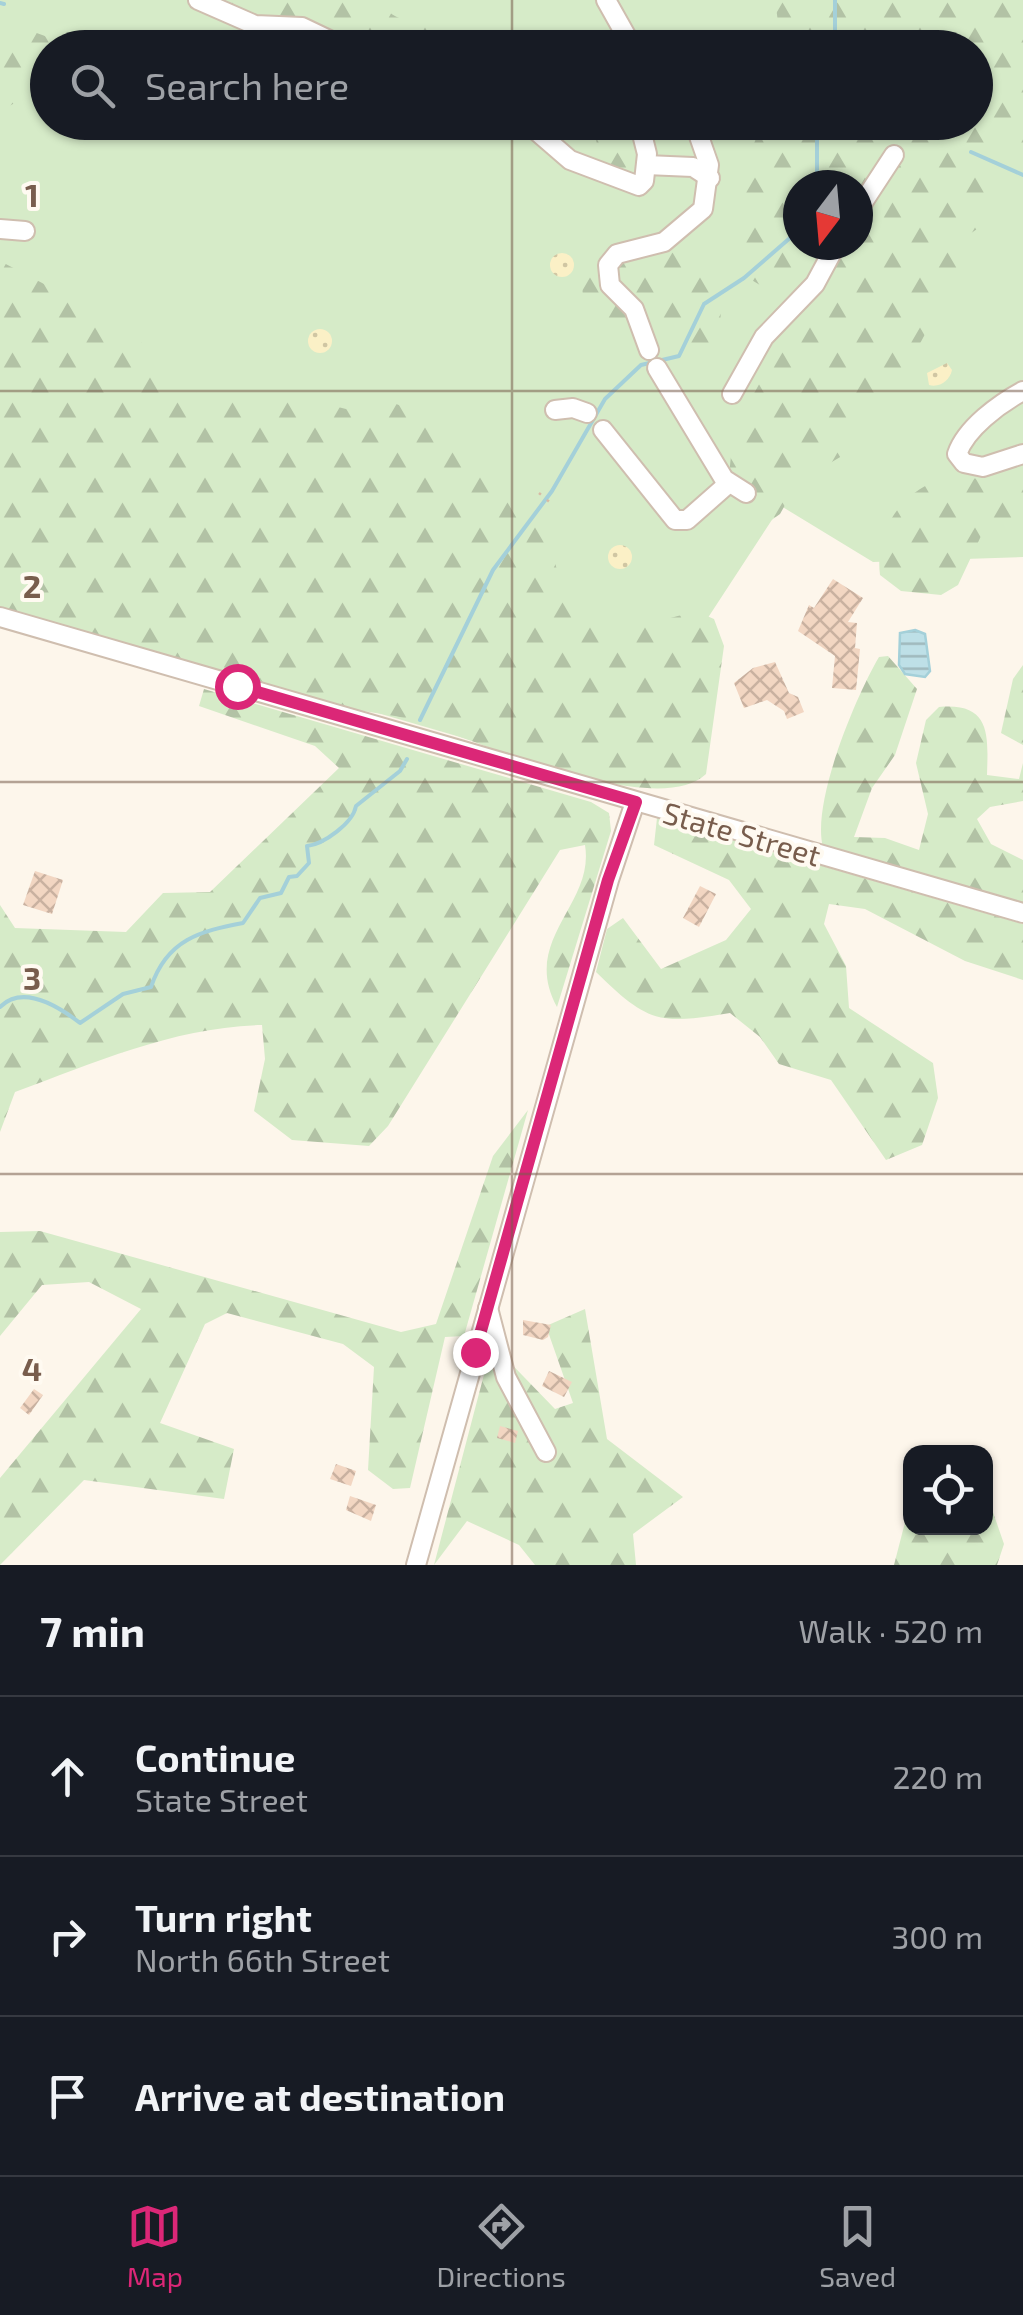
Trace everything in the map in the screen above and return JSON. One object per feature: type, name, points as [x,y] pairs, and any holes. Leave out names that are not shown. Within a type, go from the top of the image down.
[{"type":"street","points":[[198,0],[246,22],[310,30]]},
{"type":"street","points":[[606,0],[623,30]]},
{"type":"street","points":[[547,140],[570,160],[616,179],[642,184],[646,160],[642,140]]},
{"type":"street","points":[[646,160],[694,156],[702,142]]},
{"type":"street","points":[[702,142],[710,178],[706,204],[683,230],[658,245],[617,254],[608,262],[610,285],[634,309],[653,359],[728,483],[746,493]]},
{"type":"street","points":[[873,187],[894,155]]},
{"type":"street","points":[[646,160],[693,167],[710,178]]},
{"type":"street","points":[[0,229],[26,231]]},
{"type":"street","points":[[732,394],[764,337],[816,284],[828,260]]},
{"type":"street","points":[[1023,391],[994,411],[969,435],[957,454],[964,463],[983,466],[1023,454]]},
{"type":"street","points":[[554,410],[572,408],[587,413]]},
{"type":"street","points":[[604,430],[675,520],[687,520],[728,483]]},
{"type":"street","name":"State Street","points":[[0,617],[1023,914]]},
{"type":"street","points":[[416,1565],[608,880],[636,802]]},
{"type":"street","points":[[488,1307],[506,1377],[546,1452]]},
{"type":"path","points":[[540,493],[553,504]]},
{"type":"green space","points":[[0,0],[1023,0],[1023,557],[873,562],[781,506],[696,636],[594,776],[0,603]]},
{"type":"green space","points":[[217,0],[381,0],[386,9],[400,18],[446,30],[245,30]]},
{"type":"green space","points":[[775,0],[1023,0],[1023,146],[979,143],[970,156],[1001,189],[998,208],[962,241],[962,266],[955,279],[911,360],[868,405],[847,453],[798,482],[780,514],[766,524],[756,511],[752,490],[729,475],[731,456],[725,442],[757,418],[752,397],[766,372],[754,364],[790,303],[750,279],[740,255],[748,159],[755,140],[993,140],[993,30],[774,30],[778,22]]},
{"type":"green space","points":[[0,20],[30,31],[30,94],[1,111]]},
{"type":"green space","points":[[597,140],[669,140],[661,172],[648,176],[635,177],[612,167]]},
{"type":"green space","points":[[677,252],[703,259],[718,292],[721,316],[709,349],[693,351],[659,335],[609,329],[597,323],[587,308],[582,279],[597,258]]},
{"type":"green space","points":[[0,261],[113,320],[143,344],[176,385],[202,395],[238,400],[294,396],[350,410],[384,400],[402,406],[532,509],[544,526],[569,596],[600,619],[638,625],[684,615],[714,619],[724,646],[706,774],[683,786],[650,788],[611,783],[526,760],[416,721],[349,709],[0,611]]},
{"type":"green space","points":[[949,477],[1023,481],[1023,517],[981,536],[958,585],[941,595],[901,591],[880,575],[879,558],[887,526],[895,512],[918,490]]},
{"type":"green space","points":[[888,656],[917,689],[895,755],[872,788],[854,837],[885,838],[919,850],[928,814],[916,763],[926,720],[939,707],[969,710],[978,716],[986,735],[987,775],[1019,779],[1023,763],[1023,801],[990,807],[977,819],[991,844],[1023,860],[1023,910],[823,847],[823,804],[838,750],[869,675],[879,657]]},
{"type":"green space","points":[[1023,665],[1023,745],[1001,733],[1013,679]]},
{"type":"green space","points":[[204,689],[591,802],[609,813],[611,831],[557,1007],[548,983],[547,961],[552,942],[580,886],[585,845],[560,850],[388,1126],[369,1146],[292,1140],[254,1111],[265,1059],[262,1025],[167,1039],[15,1092],[0,1132],[0,905],[15,928],[126,932],[163,893],[210,892],[339,768],[315,746],[199,706]]},
{"type":"green space","points":[[657,818],[1023,924],[1023,980],[965,961],[865,909],[829,904],[824,924],[846,966],[849,1008],[933,1063],[938,1098],[922,1145],[886,1160],[831,1080],[779,1064],[760,1037],[730,1013],[686,1019],[656,1016],[629,1002],[596,972],[607,929],[623,918],[661,969],[726,940],[751,909],[729,880],[654,845]]},
{"type":"green space","points":[[528,1110],[464,1336],[445,1337],[410,1488],[393,1489],[368,1470],[374,1367],[343,1344],[227,1313],[205,1324],[160,1423],[234,1449],[224,1499],[84,1480],[0,1565],[0,1478],[141,1309],[89,1282],[42,1285],[0,1336],[0,1232],[40,1231],[401,1332],[436,1324],[493,1156]]},
{"type":"green space","points":[[585,1309],[607,1439],[683,1497],[633,1534],[636,1565],[535,1565],[519,1545],[467,1521],[434,1565],[492,1344],[555,1409],[573,1403],[546,1326]]},
{"type":"green space","points":[[993,1512],[1004,1544],[997,1565],[894,1565],[903,1530],[903,1535],[993,1535]]},
{"type":"sand","points":[[562,253],[574,265],[562,277],[550,265]]},
{"type":"sand","points":[[320,329],[332,341],[320,353],[308,341]]},
{"type":"sand","points":[[947,363],[952,370],[947,380],[929,385],[927,373]]},
{"type":"sand","points":[[620,545],[632,557],[620,569],[608,557]]},
{"type":"water","points":[[915,630],[925,634],[930,671],[925,677],[905,674],[899,665],[900,633]]},
{"type":"building","points":[[833,579],[863,598],[848,622],[857,623],[855,648],[860,649],[856,690],[832,688],[835,656],[798,631],[809,605],[814,608]]},
{"type":"building","points":[[775,662],[789,693],[798,697],[804,712],[787,719],[784,711],[767,700],[744,708],[734,683],[753,668]]},
{"type":"building","points":[[35,871],[63,880],[52,914],[23,905]]},
{"type":"building","points":[[700,886],[716,894],[699,927],[683,918]]},
{"type":"building","points":[[523,1320],[551,1325],[548,1337],[543,1340],[523,1335]]},
{"type":"building","points":[[549,1371],[572,1382],[564,1397],[542,1386]]},
{"type":"building","points":[[34,1389],[43,1395],[29,1415],[20,1408]]},
{"type":"building","points":[[500,1426],[518,1431],[515,1443],[497,1438]]},
{"type":"building","points":[[336,1464],[356,1471],[351,1486],[330,1479]]},
{"type":"building","points":[[350,1496],[376,1505],[371,1521],[346,1510]]},
{"type":"waterway","points":[[835,0],[835,30]]},
{"type":"waterway","points":[[0,3],[4,4]]},
{"type":"waterway","points":[[817,140],[817,170]]},
{"type":"waterway","points":[[971,152],[1023,175]]},
{"type":"waterway","points":[[420,720],[493,570],[552,491],[605,399],[641,365],[679,356],[704,304],[744,278],[783,244]]},
{"type":"waterway","points":[[0,1007],[9,1000],[30,997],[51,1004],[80,1023],[123,994],[151,987],[166,958],[187,940],[243,923],[260,898],[281,893],[289,877],[297,876],[309,863],[307,846],[337,832],[356,806],[400,771],[407,759]]},
{"type":"route","points":[[237,686],[636,802],[608,880],[475,1352]]}]
